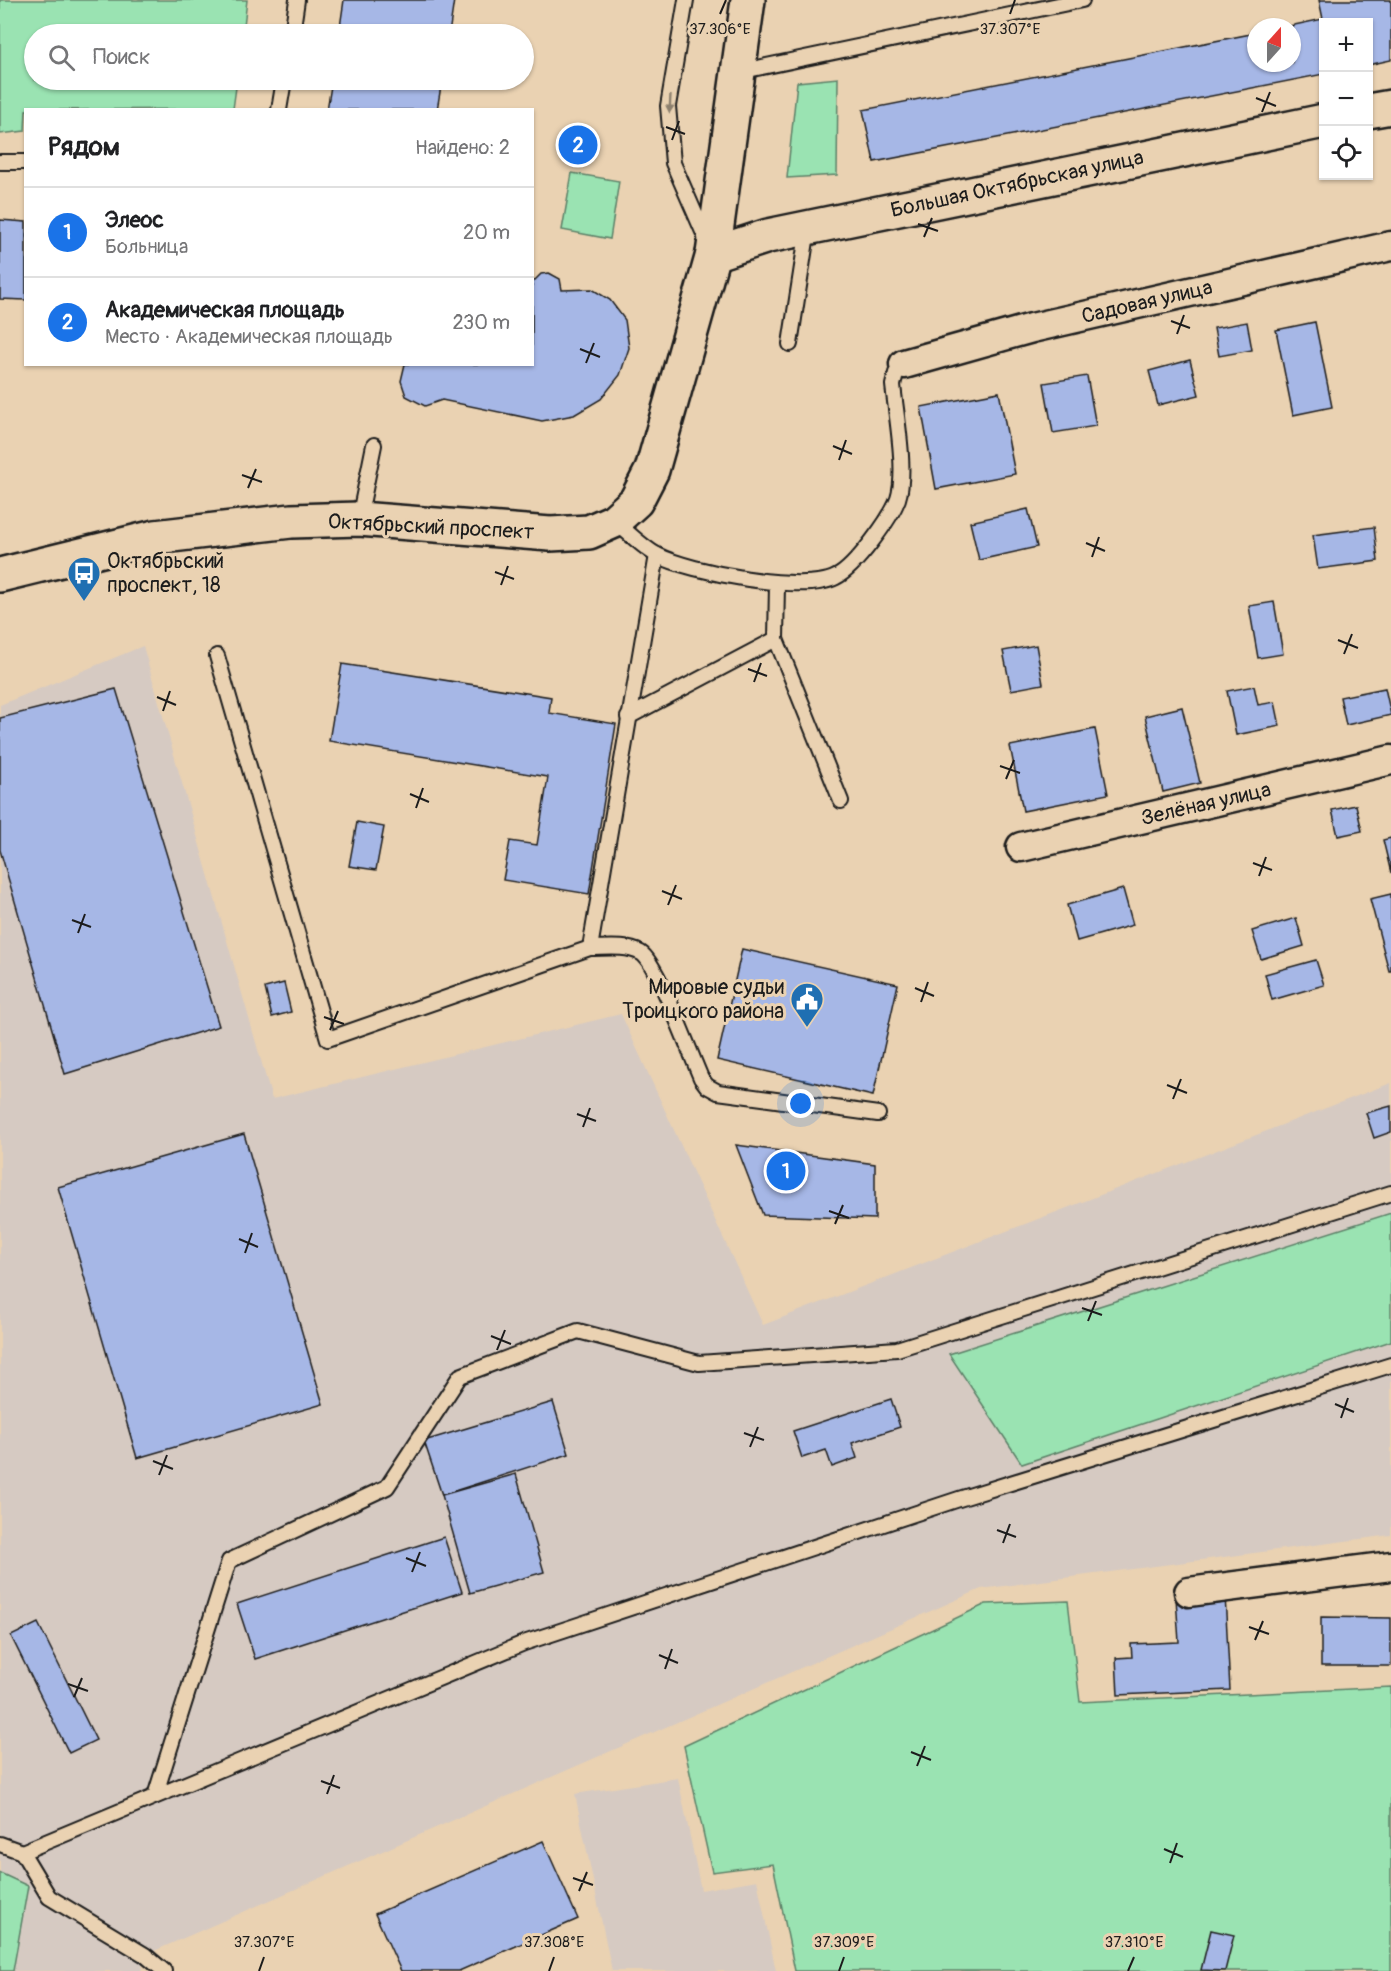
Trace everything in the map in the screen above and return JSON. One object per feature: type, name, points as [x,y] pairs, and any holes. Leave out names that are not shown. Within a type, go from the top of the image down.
[{"type":"main road","points":[[614,522],[636,501],[652,470],[713,254],[748,0]]},
{"type":"main road","points":[[1373,110],[1391,106]]},
{"type":"main road","name":"Большая Октябрьская улица","points":[[713,254],[768,236],[1319,122]]},
{"type":"main road","name":"Октябрьский проспект","points":[[0,575],[155,537],[291,521],[359,519],[550,534],[589,532],[614,522]]},
{"type":"street","name":"Садовая улица","points":[[904,364],[1032,328],[1391,246]]},
{"type":"street","name":"Зелёная улица","points":[[1021,847],[1391,760]]},
{"type":"street","points":[[1189,1592],[1391,1566]]},
{"type":"lane","points":[[293,24],[297,0]]},
{"type":"lane","points":[[686,0],[668,105],[673,163],[713,254]]},
{"type":"lane","points":[[738,72],[1082,0]]},
{"type":"lane","points":[[279,108],[282,90]]},
{"type":"lane","points":[[0,162],[24,162]]},
{"type":"lane","points":[[790,344],[808,228]]},
{"type":"lane","points":[[614,522],[657,555],[715,572],[777,584],[836,578],[846,570],[889,517],[898,498],[902,479],[893,385],[896,373],[904,364]]},
{"type":"lane","points":[[359,519],[374,445]]},
{"type":"lane","points":[[590,948],[657,555]]},
{"type":"lane","points":[[777,584],[776,639],[841,801]]},
{"type":"lane","points":[[628,717],[776,639]]},
{"type":"lane","points":[[217,656],[328,1039],[590,948],[625,947],[643,954],[655,971],[706,1086],[718,1092],[878,1114]]},
{"type":"lane","points":[[155,1796],[229,1562],[387,1487],[460,1376],[578,1331],[699,1363],[897,1349],[1391,1192]]},
{"type":"lane","points":[[22,1852],[524,1642],[958,1499],[1391,1365]]},
{"type":"lane","points":[[0,1844],[22,1852],[49,1897],[145,1955],[164,1971]]},
{"type":"shaded area","points":[[143,646],[272,1099],[621,1014],[763,1325],[1391,1083],[1391,1535],[981,1589],[145,1955],[141,1971],[0,1971],[0,705]]},
{"type":"shaded area","points":[[678,1778],[701,1890],[757,1880],[776,1971],[612,1971],[575,1794]]},
{"type":"green space","points":[[0,0],[247,0],[244,24],[24,24],[24,90],[236,90],[233,108],[24,108],[24,131],[0,134]]},
{"type":"green space","points":[[838,78],[837,175],[787,178],[797,82]]},
{"type":"green space","points":[[572,173],[619,181],[610,239],[562,230]]},
{"type":"green space","points":[[1391,1213],[1391,1341],[1022,1464],[949,1354]]},
{"type":"green space","points":[[1068,1601],[1080,1702],[1391,1687],[1391,1971],[795,1971],[773,1864],[712,1872],[684,1746],[986,1604]]},
{"type":"green space","points":[[0,1873],[28,1886],[13,1971],[0,1971]]},
{"type":"building","points":[[344,0],[454,0],[450,24],[340,24]]},
{"type":"building","points":[[1319,0],[1391,0],[1391,60],[1373,64],[1373,18],[1323,18]]},
{"type":"building","points":[[1319,20],[1319,75],[874,162],[863,110],[1247,35],[1247,72],[1301,72],[1301,24]]},
{"type":"building","points":[[330,90],[440,90],[437,108],[327,108]]},
{"type":"building","points":[[0,220],[24,222],[24,300],[0,299]]},
{"type":"building","points":[[549,273],[560,279],[562,290],[592,289],[610,300],[625,320],[629,348],[620,375],[601,399],[574,415],[542,421],[442,400],[425,406],[406,396],[401,381],[405,366],[534,366],[534,281],[541,274]]},
{"type":"building","points":[[1247,322],[1252,350],[1219,356],[1214,328]]},
{"type":"building","points":[[1315,322],[1332,407],[1293,415],[1276,330]]},
{"type":"building","points":[[1190,360],[1199,395],[1158,405],[1149,371]]},
{"type":"building","points":[[1087,376],[1096,426],[1053,433],[1044,383]]},
{"type":"building","points":[[999,392],[1015,474],[936,489],[921,407]]},
{"type":"building","points":[[1028,509],[1037,547],[979,560],[970,522]]},
{"type":"building","points":[[1374,527],[1378,561],[1318,569],[1313,535]]},
{"type":"building","points":[[1274,602],[1283,654],[1258,658],[1249,606]]},
{"type":"building","points":[[1036,645],[1043,684],[1011,690],[1003,651]]},
{"type":"building","points":[[342,664],[551,697],[549,713],[616,724],[589,894],[503,880],[510,841],[537,845],[548,777],[329,741]]},
{"type":"building","points":[[1254,686],[1258,705],[1275,702],[1280,726],[1236,735],[1227,691]]},
{"type":"building","points":[[1385,688],[1391,715],[1346,725],[1340,697]]},
{"type":"building","points":[[116,689],[219,1026],[65,1074],[0,850],[0,718]]},
{"type":"building","points":[[1182,707],[1200,783],[1163,792],[1145,716]]},
{"type":"building","points":[[1095,729],[1108,794],[1023,811],[1010,746]]},
{"type":"building","points":[[1356,805],[1362,831],[1338,836],[1332,810]]},
{"type":"building","points":[[357,822],[384,827],[376,870],[349,866]]},
{"type":"building","points":[[1391,838],[1391,873],[1383,840]]},
{"type":"building","points":[[1123,889],[1133,925],[1077,941],[1067,905]]},
{"type":"building","points":[[1391,894],[1391,971],[1389,971],[1370,899]]},
{"type":"building","points":[[1296,918],[1304,946],[1261,959],[1252,931]]},
{"type":"building","points":[[742,949],[898,984],[873,1096],[717,1060]]},
{"type":"building","points":[[1316,960],[1324,985],[1272,1000],[1265,974]]},
{"type":"building","points":[[284,983],[291,1012],[272,1017],[265,988]]},
{"type":"building","points":[[1391,1106],[1391,1132],[1374,1138],[1366,1113]]},
{"type":"building","points":[[244,1134],[323,1404],[137,1458],[58,1187]]},
{"type":"building","points":[[736,1145],[875,1164],[875,1219],[763,1215]]},
{"type":"building","points":[[891,1399],[900,1427],[852,1443],[857,1458],[832,1467],[826,1450],[802,1458],[793,1431]]},
{"type":"building","points":[[553,1402],[569,1454],[442,1495],[424,1441]]},
{"type":"building","points":[[516,1474],[544,1572],[470,1593],[442,1495]]},
{"type":"building","points":[[444,1537],[462,1592],[255,1659],[237,1604]]},
{"type":"building","points":[[1225,1595],[1230,1690],[1118,1695],[1116,1658],[1132,1657],[1131,1644],[1179,1642],[1176,1598]]},
{"type":"building","points":[[1321,1617],[1391,1618],[1391,1666],[1321,1666]]},
{"type":"building","points":[[38,1623],[96,1740],[69,1753],[11,1636]]},
{"type":"building","points":[[543,1841],[578,1919],[459,1971],[401,1971],[375,1914]]},
{"type":"building","points":[[1211,1930],[1234,1935],[1225,1971],[1201,1970]]},
{"type":"place","name":"Академическая площадь","points":[[578,145]]},
{"type":"place","name":"Октябрьский проспект, 18","points":[[84,602]]},
{"type":"place","name":"Мировые судьи Троицкого района","points":[[807,1028]]},
{"type":"place","name":"Элеос","points":[[786,1171]]}]
